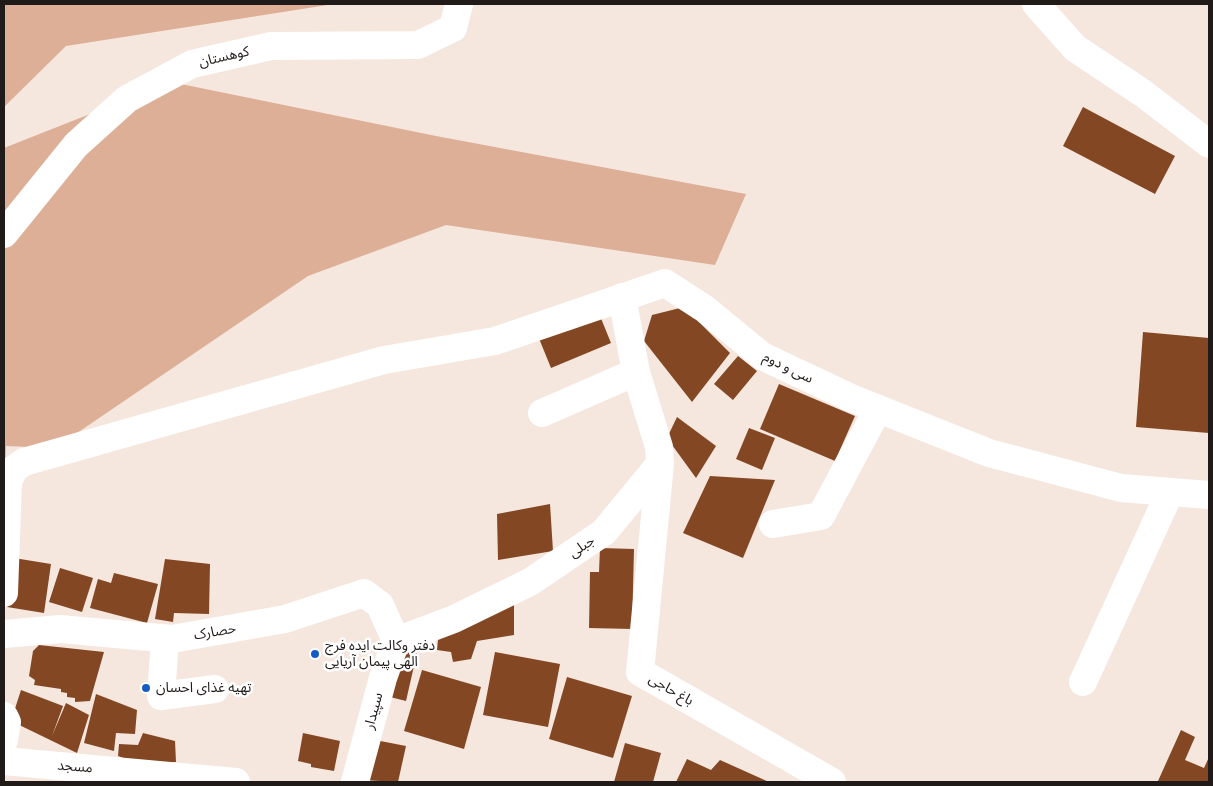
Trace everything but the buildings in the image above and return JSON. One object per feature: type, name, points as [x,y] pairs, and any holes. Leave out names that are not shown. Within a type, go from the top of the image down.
[{"type":"street","name":"کوهستان","points":[[4,234],[76,145],[98,125],[127,99],[192,64],[271,46],[418,45],[453,28],[459,4]]},
{"type":"street","points":[[1036,4],[1075,48],[1144,94],[1209,144]]},
{"type":"street","name":"سی و دوم","points":[[4,593],[8,482],[14,469],[24,462],[384,360],[495,341],[666,283],[705,309],[762,356],[878,409],[989,453],[1122,488],[1209,495]]},
{"type":"street","points":[[622,297],[636,372],[658,447],[660,464]]},
{"type":"street","points":[[542,413],[636,372]]},
{"type":"street","points":[[773,524],[821,516],[878,409]]},
{"type":"street","name":"جبلی","points":[[396,641],[437,626],[530,582],[604,532],[660,464]]},
{"type":"street","name":"باغ حاجی","points":[[660,464],[640,672],[832,782]]},
{"type":"street","points":[[1083,682],[1170,492]]},
{"type":"street","name":"حصارک","points":[[4,634],[60,629],[172,639],[285,619],[364,593],[380,605],[396,641]]},
{"type":"street","points":[[165,638],[161,696],[215,689]]},
{"type":"street","name":"سپیدار","points":[[355,782],[383,678],[396,641]]},
{"type":"street","points":[[4,716],[7,722],[4,740]]},
{"type":"street","name":"مسجد","points":[[4,761],[236,782]]},
{"type":"shaded area","points":[[4,4],[334,4],[66,46],[4,107]]},
{"type":"shaded area","points":[[171,82],[436,136],[746,194],[715,265],[446,225],[308,276],[55,448],[6,446],[4,504],[4,148]]},
{"type":"place","name":"دفتر وکالت ایده فرج الهی پیمان آریایی","points":[[315,654]]},
{"type":"place","name":"تهیه غذای احسان","points":[[146,688]]}]
